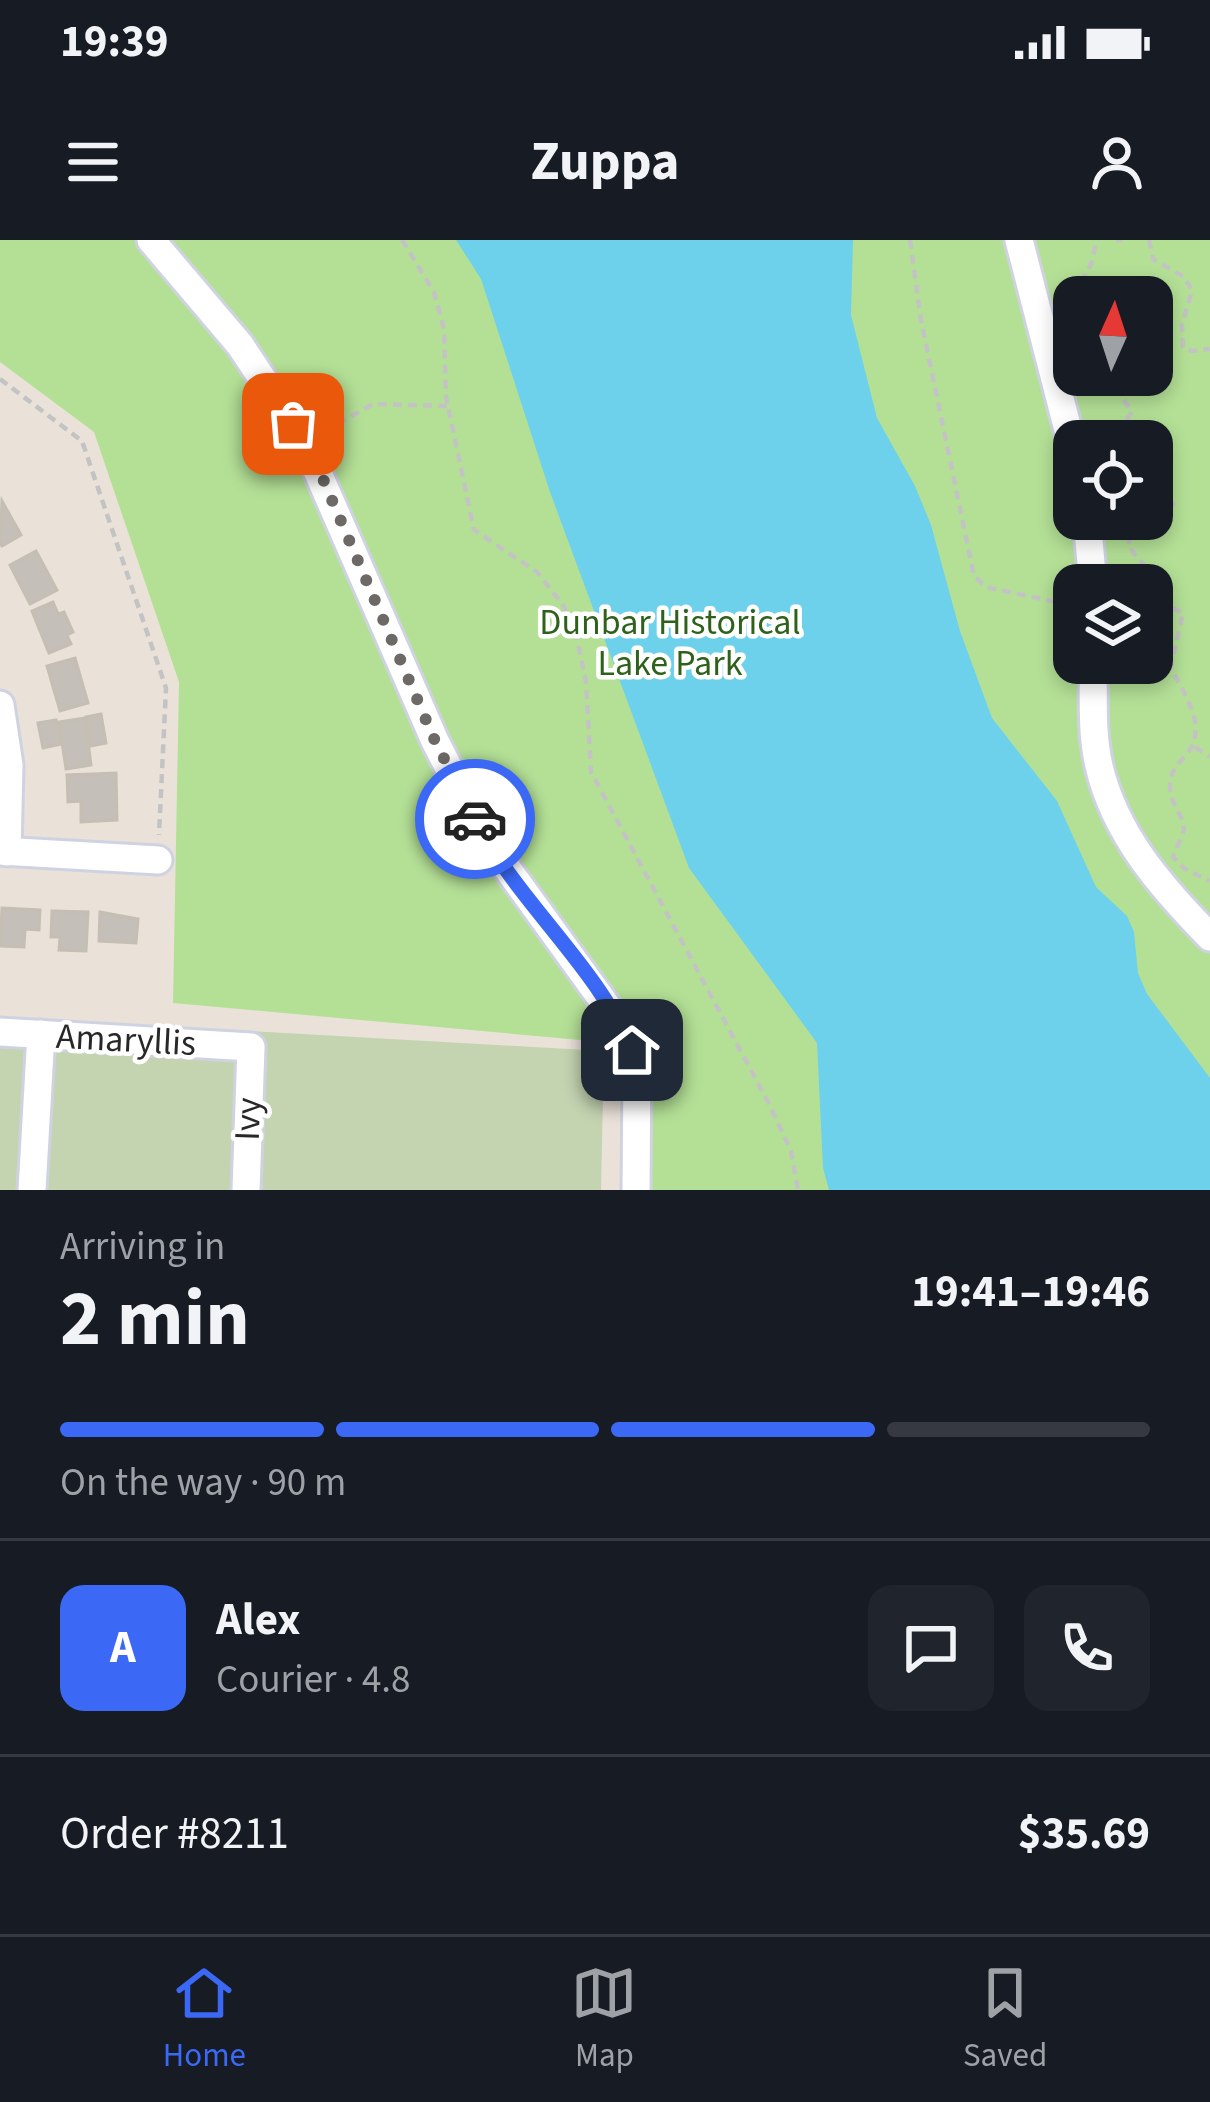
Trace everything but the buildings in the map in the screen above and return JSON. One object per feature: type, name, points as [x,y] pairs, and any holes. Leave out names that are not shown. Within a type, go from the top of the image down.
[{"type":"street","points":[[151,240],[239,345],[305,443],[435,741],[483,835],[622,1027],[638,1069],[636,1190]]},
{"type":"street","points":[[1019,240],[1065,420]]},
{"type":"street","points":[[1093,684],[1099,768],[1125,832],[1145,865],[1210,937]]},
{"type":"street","points":[[0,705],[8,765],[3,852],[158,860]]},
{"type":"street","name":"Amaryllis","points":[[0,1032],[251,1047]]},
{"type":"street","points":[[32,1190],[41,1034]]},
{"type":"street","name":"Ivy","points":[[246,1190],[251,1047]]},
{"type":"path","points":[[402,240],[434,292],[444,329],[448,406],[474,530],[537,572],[563,604],[576,634],[586,682],[591,772],[769,1102],[791,1151],[798,1190]]},
{"type":"path","points":[[910,240],[921,320],[974,576],[986,587],[1053,602]]},
{"type":"path","points":[[1084,276],[1094,261],[1098,240]]},
{"type":"path","points":[[1149,240],[1153,259],[1184,277],[1192,291],[1182,325],[1183,347],[1210,349]]},
{"type":"path","points":[[0,379],[82,441],[166,688],[158,860]]},
{"type":"path","points":[[305,443],[373,404],[448,406]]},
{"type":"path","points":[[1130,540],[1127,546],[1155,578],[1162,601],[1183,614],[1172,666],[1191,701],[1193,744],[1170,779],[1170,794],[1184,830],[1173,857],[1185,869],[1210,880]]},
{"type":"path","points":[[1193,744],[1210,757]]},
{"type":"green space","name":"Dunbar Historical Lake Park","points":[[0,240],[1210,240],[1210,1190],[651,1190],[653,1082],[647,1046],[173,1003],[179,682],[94,432],[0,362]]},
{"type":"green space","points":[[0,1017],[604,1051],[601,1190],[0,1190]]},
{"type":"water","points":[[456,240],[853,240],[851,315],[877,418],[931,525],[960,631],[992,718],[1057,801],[1096,887],[1127,916],[1147,994],[1210,1078],[1210,1190],[829,1190],[823,1168],[817,1043],[689,868],[550,492],[481,279]]},
{"type":"way so far","points":[[293,424],[314,458],[435,741],[475,819]]},
{"type":"route","points":[[475,819],[529,903],[594,983],[632,1050]]}]
